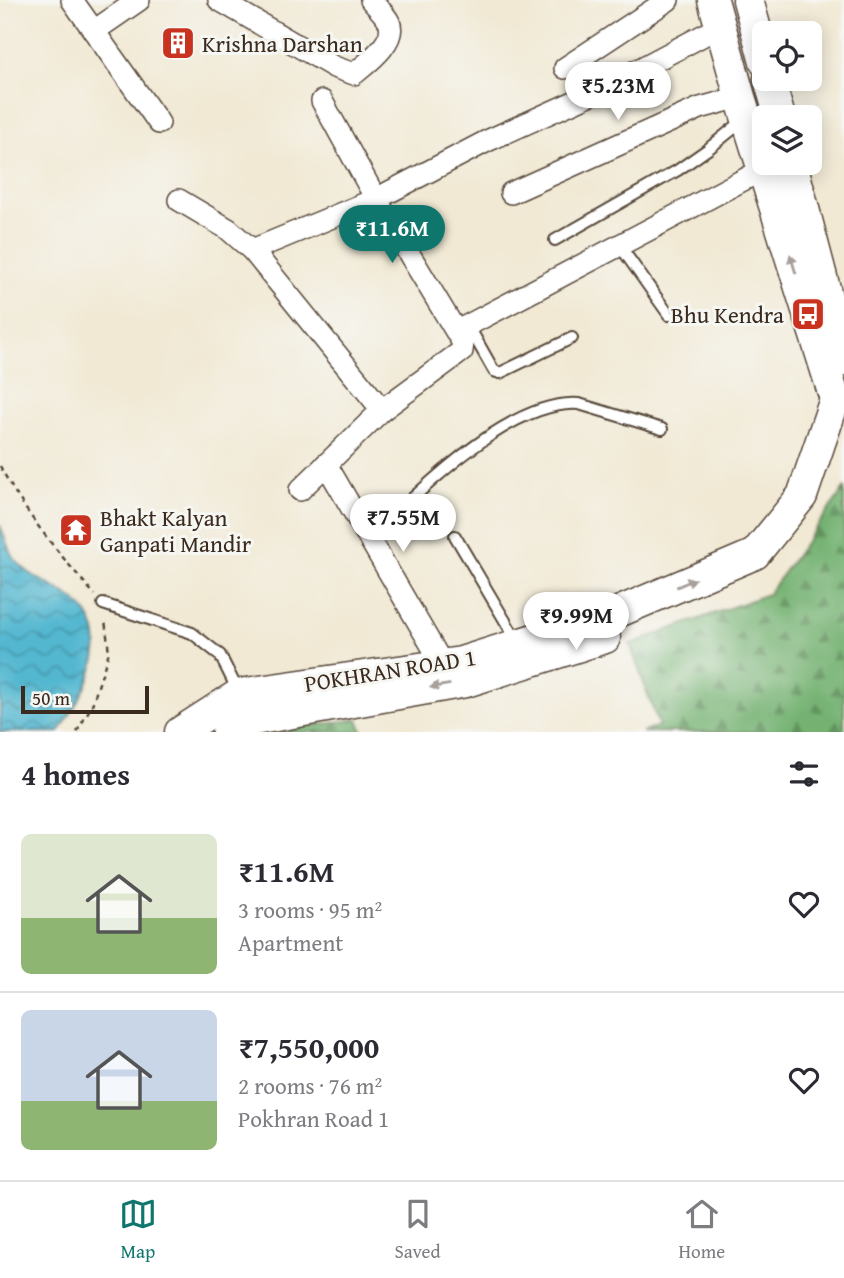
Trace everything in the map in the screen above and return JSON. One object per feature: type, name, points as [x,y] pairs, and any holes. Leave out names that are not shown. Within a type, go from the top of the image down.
[{"type":"main road","points":[[748,0],[754,21]]},
{"type":"main road","name":"POKHRAN ROAD 1","points":[[716,13],[744,107],[752,121]]},
{"type":"main road","name":"POKHRAN ROAD 1","points":[[180,732],[238,715],[443,664],[461,662],[616,613],[755,554],[802,496],[839,400],[780,175]]},
{"type":"main road","name":"POKHRAN ROAD 1","points":[[781,175],[844,362]]},
{"type":"main road","name":"POKHRAN ROAD 1","points":[[238,715],[466,682],[623,632],[768,571],[820,506],[844,432]]},
{"type":"street","points":[[72,0],[159,123]]},
{"type":"street","points":[[94,31],[139,0]]},
{"type":"street","points":[[221,1],[334,67],[354,75],[380,51],[390,34],[390,23],[372,0]]},
{"type":"street","points":[[565,68],[668,0]]},
{"type":"street","points":[[252,250],[376,199],[487,141],[598,91],[716,13]]},
{"type":"street","points":[[300,490],[382,410],[462,351],[463,343],[463,328],[376,199],[322,101]]},
{"type":"street","points":[[511,193],[700,108],[744,107]]},
{"type":"street","points":[[463,328],[760,175]]},
{"type":"street","points":[[179,200],[228,229],[252,250],[382,410]]},
{"type":"street","points":[[326,464],[443,664]]},
{"type":"lane","points":[[555,240],[678,170],[708,149],[744,107]]},
{"type":"lane","points":[[620,246],[669,315]]},
{"type":"lane","points":[[463,328],[494,372],[500,373],[572,338]]},
{"type":"lane","points":[[369,538],[472,448],[542,409],[567,403],[579,404],[662,429]]},
{"type":"lane","points":[[455,536],[519,643]]},
{"type":"lane","points":[[103,604],[192,634],[220,654],[238,715]]},
{"type":"path","points":[[0,466],[10,487],[70,566],[103,604],[109,652],[92,705],[78,732]]},
{"type":"green space","points":[[844,489],[844,732],[642,732],[659,726],[630,644],[768,594]]},
{"type":"green space","points":[[358,719],[363,732],[266,732]]},
{"type":"water","points":[[0,525],[10,552],[17,561],[29,572],[64,593],[82,608],[93,624],[97,642],[95,660],[80,697],[59,732],[0,732]]},
{"type":"place","name":"Krishna Darshan","points":[[178,43]]},
{"type":"place","name":"Bhu Kendra","points":[[808,314]]},
{"type":"place","name":"Bhakt Kalyan Ganpati Mandir","points":[[76,530]]}]
